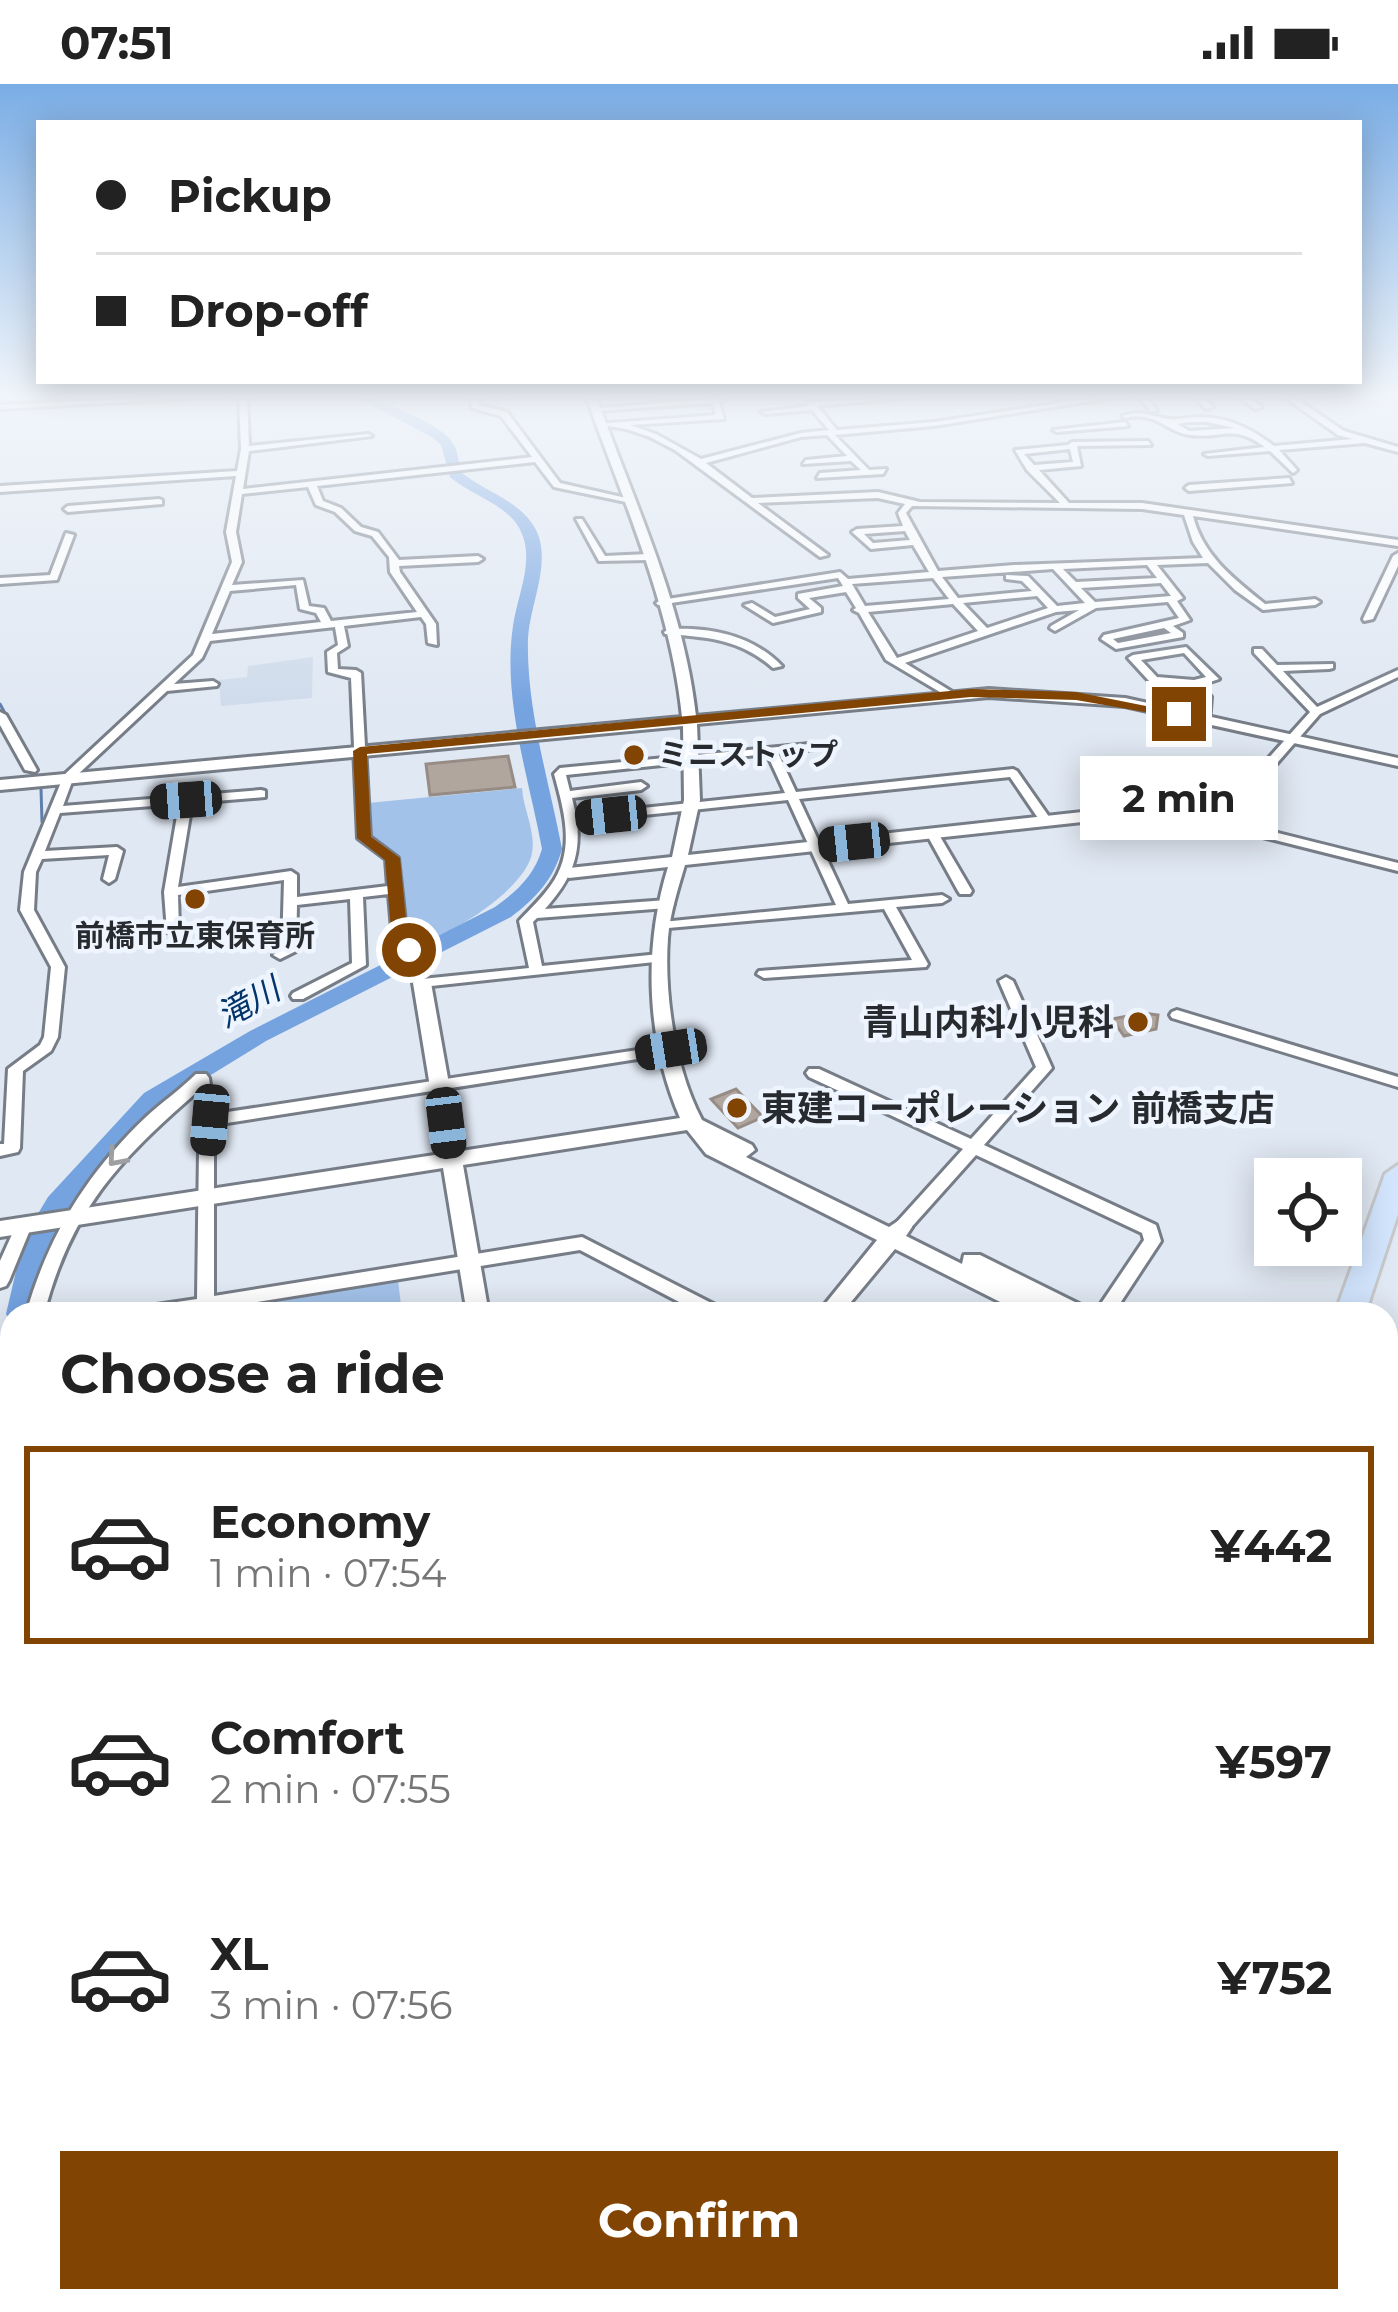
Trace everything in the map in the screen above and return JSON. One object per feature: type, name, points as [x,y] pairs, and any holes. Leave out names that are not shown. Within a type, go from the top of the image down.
[{"type":"main road","points":[[1354,1302],[1398,1174]]},
{"type":"street","points":[[68,509],[158,505],[159,500]]},
{"type":"street","points":[[0,1150],[12,1148],[16,1069],[46,1048],[52,1030],[58,967],[26,900],[37,855],[68,778],[193,662],[237,562],[231,532],[238,500]]},
{"type":"street","points":[[318,500],[358,529],[376,534],[397,563],[395,572],[431,624],[433,643]]},
{"type":"street","points":[[631,500],[662,603],[690,720],[694,758],[692,806],[662,926],[659,958],[671,1049],[689,1123],[713,1149],[1052,1302]]},
{"type":"street","points":[[747,501],[769,500]]},
{"type":"street","points":[[898,500],[1137,506],[1398,543]]},
{"type":"street","points":[[1061,500],[1068,507]]},
{"type":"street","points":[[747,501],[823,555]]},
{"type":"street","points":[[910,503],[902,513],[917,542],[940,579],[985,632]]},
{"type":"street","points":[[1188,513],[1192,538],[1264,608],[1315,602]]},
{"type":"street","points":[[579,521],[602,559],[648,556]]},
{"type":"street","points":[[909,528],[856,532],[871,546],[917,542]]},
{"type":"street","points":[[0,581],[54,578],[69,536]]},
{"type":"street","points":[[1368,619],[1398,556]]},
{"type":"street","points":[[397,563],[478,559]]},
{"type":"street","points":[[940,579],[1056,567],[1212,560]]},
{"type":"street","points":[[896,662],[1054,609],[1178,597],[1151,564]]},
{"type":"street","points":[[1056,567],[1092,603]]},
{"type":"street","points":[[662,603],[844,582],[1019,576],[1054,609]]},
{"type":"street","points":[[1075,585],[1164,580]]},
{"type":"street","points":[[227,588],[300,582],[306,610],[320,610],[334,627],[343,646],[332,652],[333,672],[356,674],[364,838],[391,855],[400,941],[409,950]]},
{"type":"street","points":[[749,605],[772,620],[817,610],[801,596],[844,582]]},
{"type":"street","points":[[844,582],[896,662],[950,695]]},
{"type":"street","points":[[858,610],[1039,593]]},
{"type":"street","points":[[1165,624],[1183,639],[1116,646],[1106,639],[1187,617],[1171,599]]},
{"type":"street","points":[[1055,628],[1092,603]]},
{"type":"street","points":[[205,638],[423,614]]},
{"type":"street","points":[[669,632],[725,636],[751,645],[778,666]]},
{"type":"street","points":[[1194,683],[1214,679],[1186,650],[1132,658],[1154,680],[1194,683],[1206,697],[1205,720]]},
{"type":"street","points":[[1258,651],[1316,712]]},
{"type":"street","points":[[1274,668],[1329,666]]},
{"type":"street","points":[[1398,674],[1316,712],[1244,793],[1234,826],[1398,867]]},
{"type":"street","points":[[166,688],[213,684]]},
{"type":"street","points":[[199,685],[202,708]]},
{"type":"street","points":[[0,785],[950,695],[1058,694],[1398,762]]},
{"type":"street","points":[[0,715],[31,770]]},
{"type":"street","points":[[536,970],[526,921],[569,873],[572,819],[560,774],[564,770],[810,747]]},
{"type":"street","points":[[771,751],[844,909]]},
{"type":"street","points":[[633,764],[650,811]]},
{"type":"street","points":[[572,819],[1013,773],[1046,821]]},
{"type":"street","points":[[565,795],[641,786]]},
{"type":"street","points":[[56,810],[262,794]]},
{"type":"street","points":[[172,929],[171,892],[186,800]]},
{"type":"street","points":[[569,873],[1129,812]]},
{"type":"street","points":[[932,833],[965,891]]},
{"type":"street","points":[[37,855],[117,850],[109,879]]},
{"type":"street","points":[[171,892],[291,875],[290,951],[280,955]]},
{"type":"street","points":[[291,902],[394,889]]},
{"type":"street","points":[[298,997],[359,965],[356,894]]},
{"type":"street","points":[[662,926],[942,899]]},
{"type":"street","points":[[533,914],[667,904]]},
{"type":"street","points":[[764,974],[921,964],[888,904]]},
{"type":"street","points":[[476,1302],[422,983],[659,958]]},
{"type":"street","points":[[838,1302],[1044,1068],[1006,981]]},
{"type":"street","points":[[1177,1015],[1398,1082]]},
{"type":"street","points":[[210,1120],[671,1049]]},
{"type":"street","points":[[814,1073],[1155,1234],[1111,1302]]},
{"type":"street","points":[[39,1302],[65,1218],[128,1143],[201,1078],[207,1085],[210,1120],[203,1197],[205,1302]]},
{"type":"street","points":[[0,1228],[689,1123]]},
{"type":"street","points":[[0,1281],[27,1224]]},
{"type":"street","points":[[897,1232],[1022,1302]]},
{"type":"street","points":[[239,1302],[589,1243],[696,1302]]},
{"type":"shaded area","points":[[313,657],[312,698],[221,706],[219,680],[247,677],[248,666]]},
{"type":"shaded area","points":[[522,788],[533,845],[515,883],[460,925],[407,944],[397,858],[369,837],[368,803]]},
{"type":"shaded area","points":[[391,1276],[398,1280],[401,1302],[239,1302]]},
{"type":"building","points":[[508,756],[515,787],[430,795],[426,764]]},
{"type":"building","name":"青山内科小児科","points":[[1158,1015],[1156,1029],[1124,1036],[1112,1019]]},
{"type":"building","name":"東建コーポレーション 前橋支店","points":[[736,1089],[763,1117],[738,1128],[711,1099]]},
{"type":"waterway","name":"滝川","points":[[24,1302],[38,1237],[58,1204],[153,1099],[258,1036],[503,912],[534,885],[545,868],[552,849],[520,665],[521,625],[534,554],[528,529],[493,500]]},
{"type":"waterway","points":[[0,704],[14,730]]},
{"type":"waterway","points":[[41,789],[42,822]]},
{"type":"place","name":"ミニストップ","points":[[634,755]]},
{"type":"place","name":"前橋市立東保育所","points":[[195,899]]},
{"type":"place","name":"青山内科小児科","points":[[1138,1022]]},
{"type":"place","name":"東建コーポレーション 前橋支店","points":[[737,1108]]},
{"type":"route","points":[[409,950],[400,941],[391,855],[364,838],[360,751],[971,693],[1076,696],[1179,714]]}]
